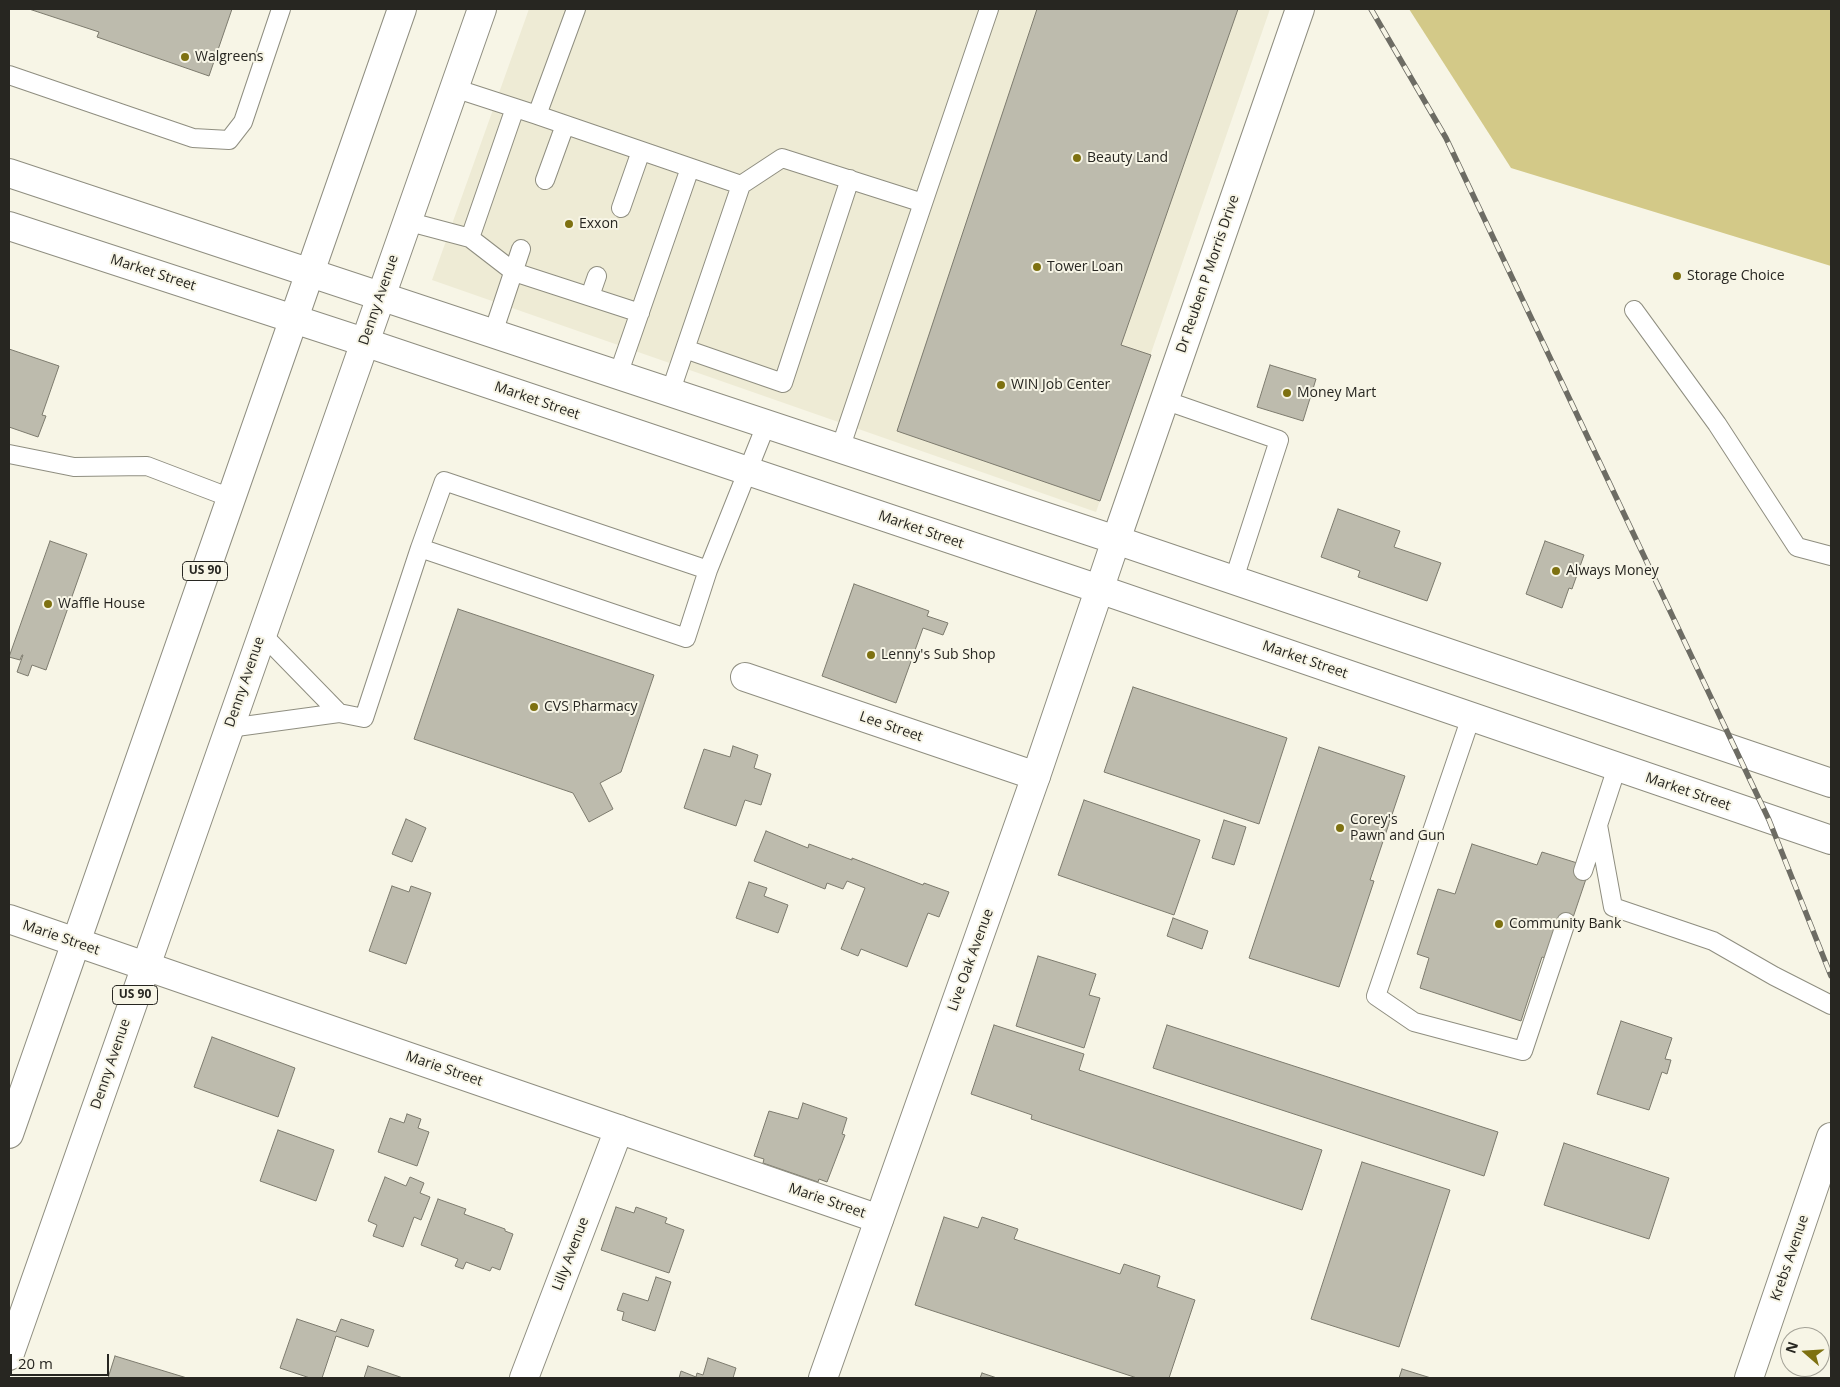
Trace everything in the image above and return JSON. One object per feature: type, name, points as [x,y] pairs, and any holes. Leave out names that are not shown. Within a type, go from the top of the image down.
[{"type":"main road","name":"US 90","points":[[9,1134],[402,9]]},
{"type":"main road","name":"Denny Avenue","points":[[9,1356],[482,9]]},
{"type":"main road","name":"Dr Reuben P Morris Drive","points":[[1116,540],[1300,9]]},
{"type":"main road","points":[[9,173],[1234,579],[1831,783]]},
{"type":"main road","name":"Market Street","points":[[9,226],[364,342],[1098,589],[1831,840]]},
{"type":"main road","name":"Live Oak Avenue","points":[[823,1378],[1036,776],[1116,540]]},
{"type":"main road","name":"Lee Street","points":[[745,678],[1036,776]]},
{"type":"main road","name":"Marie Street","points":[[9,920],[879,1219]]},
{"type":"main road","name":"Lilly Avenue","points":[[524,1378],[619,1130]]},
{"type":"main road","name":"Krebs Avenue","points":[[1749,1378],[1831,1137]]},
{"type":"lane","points":[[9,75],[193,138],[229,140],[243,122],[281,9]]},
{"type":"lane","points":[[537,115],[576,9]]},
{"type":"lane","points":[[840,449],[989,9]]},
{"type":"lane","points":[[454,88],[740,185]]},
{"type":"lane","points":[[470,238],[515,108]]},
{"type":"lane","points":[[545,180],[564,125]]},
{"type":"lane","points":[[620,208],[641,151]]},
{"type":"lane","points":[[670,393],[740,185],[782,158],[923,203]]},
{"type":"lane","points":[[618,375],[690,168]]},
{"type":"lane","points":[[685,349],[783,382],[850,179]]},
{"type":"lane","points":[[406,221],[470,238],[514,272],[640,313]]},
{"type":"lane","points":[[493,333],[521,249]]},
{"type":"lane","points":[[590,296],[597,276]]},
{"type":"lane","points":[[1634,310],[1717,424],[1797,547],[1831,556]]},
{"type":"lane","points":[[1164,400],[1279,440],[1234,579]]},
{"type":"lane","points":[[420,548],[686,638],[708,570],[766,425]]},
{"type":"lane","points":[[9,454],[74,467],[147,466],[231,498]]},
{"type":"lane","points":[[229,728],[339,713],[364,718],[444,481],[708,570]]},
{"type":"lane","points":[[262,634],[339,713]]},
{"type":"lane","points":[[1471,717],[1376,996],[1414,1022],[1523,1051],[1566,922]]},
{"type":"lane","points":[[1583,871],[1618,768]]},
{"type":"lane","points":[[1598,825],[1613,907],[1713,941],[1774,976],[1831,1005]]},
{"type":"shaded area","points":[[529,9],[1270,9],[1096,512],[432,280]]},
{"type":"shaded area","points":[[1409,9],[1831,9],[1831,266],[1511,168]]},
{"type":"building","name":"Walgreens","points":[[29,9],[232,9],[209,76],[97,37],[99,32]]},
{"type":"building","points":[[1037,9],[1238,9],[1121,345],[1151,355],[1100,501],[897,431]]},
{"type":"building","points":[[9,349],[59,366],[42,415],[46,416],[38,437],[9,427]]},
{"type":"building","name":"Money Mart","points":[[1270,365],[1316,379],[1303,421],[1257,407]]},
{"type":"building","points":[[1338,509],[1400,531],[1394,547],[1441,563],[1427,601],[1358,577],[1360,571],[1321,557]]},
{"type":"building","name":"Waffle House","points":[[50,541],[87,554],[46,670],[32,665],[28,676],[17,672],[23,655],[20,660],[9,657]]},
{"type":"building","name":"Always Money","points":[[1545,541],[1584,555],[1572,589],[1569,588],[1562,608],[1526,594]]},
{"type":"building","name":"Lenny's Sub Shop","points":[[854,584],[929,611],[927,616],[948,623],[943,635],[923,628],[896,703],[822,676]]},
{"type":"building","name":"CVS Pharmacy","points":[[458,609],[654,675],[621,772],[600,783],[613,809],[589,822],[573,793],[414,739]]},
{"type":"building","points":[[1133,687],[1287,738],[1259,824],[1104,772]]},
{"type":"building","points":[[733,746],[758,755],[754,768],[771,774],[761,805],[745,800],[736,826],[684,808],[704,749],[730,757]]},
{"type":"building","name":"Corey's Pawn and Gun","points":[[1319,747],[1405,776],[1370,880],[1374,881],[1339,987],[1249,958]]},
{"type":"building","points":[[1084,800],[1200,840],[1174,915],[1058,875]]},
{"type":"building","points":[[406,819],[426,828],[412,862],[392,854]]},
{"type":"building","points":[[1224,820],[1246,827],[1234,865],[1212,858]]},
{"type":"building","points":[[766,831],[808,848],[809,844],[923,885],[924,883],[949,892],[939,917],[928,913],[907,967],[861,949],[858,956],[841,949],[865,888],[847,881],[843,889],[827,883],[825,889],[754,861]]},
{"type":"building","name":"Community Bank","points":[[1472,844],[1537,865],[1542,852],[1590,867],[1558,962],[1542,957],[1521,1021],[1420,988],[1429,958],[1417,954],[1438,889],[1455,894]]},
{"type":"building","points":[[749,882],[767,888],[764,896],[788,905],[778,933],[736,918]]},
{"type":"building","points":[[392,886],[409,892],[411,886],[431,893],[406,964],[369,951]]},
{"type":"building","points":[[1173,918],[1208,931],[1202,949],[1167,936]]},
{"type":"building","points":[[1038,956],[1096,974],[1089,995],[1100,998],[1084,1048],[1016,1026]]},
{"type":"building","points":[[1621,1021],[1672,1038],[1665,1059],[1671,1060],[1667,1074],[1662,1072],[1649,1110],[1597,1094]]},
{"type":"building","points":[[994,1025],[1084,1054],[1079,1070],[1322,1150],[1302,1210],[1031,1119],[1032,1115],[971,1094]]},
{"type":"building","points":[[1167,1025],[1498,1132],[1484,1176],[1153,1068]]},
{"type":"building","points":[[212,1037],[295,1068],[278,1117],[194,1087]]},
{"type":"building","points":[[803,1103],[847,1118],[842,1134],[845,1135],[827,1182],[819,1179],[818,1182],[763,1163],[764,1159],[754,1156],[769,1111],[798,1119]]},
{"type":"building","points":[[407,1114],[421,1119],[418,1128],[429,1132],[417,1166],[378,1152],[390,1118],[404,1123]]},
{"type":"building","points":[[278,1130],[334,1150],[316,1201],[260,1181]]},
{"type":"building","points":[[1564,1143],[1669,1178],[1649,1239],[1544,1205]]},
{"type":"building","points":[[1362,1162],[1450,1190],[1399,1347],[1311,1319]]},
{"type":"building","points":[[385,1177],[406,1186],[410,1177],[424,1183],[420,1193],[430,1197],[421,1220],[414,1217],[403,1247],[373,1236],[377,1225],[368,1221]]},
{"type":"building","points":[[438,1199],[466,1209],[464,1214],[505,1229],[505,1231],[513,1234],[500,1270],[492,1267],[490,1271],[466,1262],[463,1269],[455,1266],[458,1259],[421,1245]]},
{"type":"building","points":[[616,1207],[634,1213],[636,1207],[667,1218],[665,1223],[684,1230],[669,1273],[601,1250]]},
{"type":"building","points":[[944,1217],[978,1228],[982,1217],[1018,1229],[1014,1239],[1120,1274],[1124,1264],[1160,1276],[1157,1287],[1195,1300],[1169,1378],[1137,1378],[915,1305]]},
{"type":"building","points":[[656,1277],[671,1282],[655,1331],[622,1320],[624,1312],[617,1310],[623,1293],[648,1301]]},
{"type":"building","points":[[297,1319],[336,1332],[341,1319],[374,1330],[368,1347],[336,1336],[322,1378],[310,1378],[280,1368]]},
{"type":"building","points":[[115,1356],[187,1378],[108,1378]]},
{"type":"building","points":[[708,1358],[736,1368],[733,1378],[679,1378],[681,1371],[696,1377],[697,1373],[703,1375]]},
{"type":"building","points":[[368,1366],[403,1378],[364,1378]]},
{"type":"building","points":[[1402,1369],[1431,1378],[1399,1378]]},
{"type":"building","points":[[982,1373],[997,1378],[980,1378]]},
{"type":"railway","points":[[1371,9],[1446,138],[1769,820],[1831,976]]},
{"type":"place","name":"Walgreens","points":[[185,57]]},
{"type":"place","name":"Beauty Land","points":[[1077,158]]},
{"type":"place","name":"Exxon","points":[[569,224]]},
{"type":"place","name":"Tower Loan","points":[[1037,267]]},
{"type":"place","name":"Storage Choice","points":[[1677,276]]},
{"type":"place","name":"WIN Job Center","points":[[1001,385]]},
{"type":"place","name":"Money Mart","points":[[1287,393]]},
{"type":"place","name":"Always Money","points":[[1556,571]]},
{"type":"place","name":"Waffle House","points":[[48,604]]},
{"type":"place","name":"Lenny's Sub Shop","points":[[871,655]]},
{"type":"place","name":"CVS Pharmacy","points":[[534,707]]},
{"type":"place","name":"Corey's Pawn and Gun","points":[[1340,828]]},
{"type":"place","name":"Community Bank","points":[[1499,924]]}]
